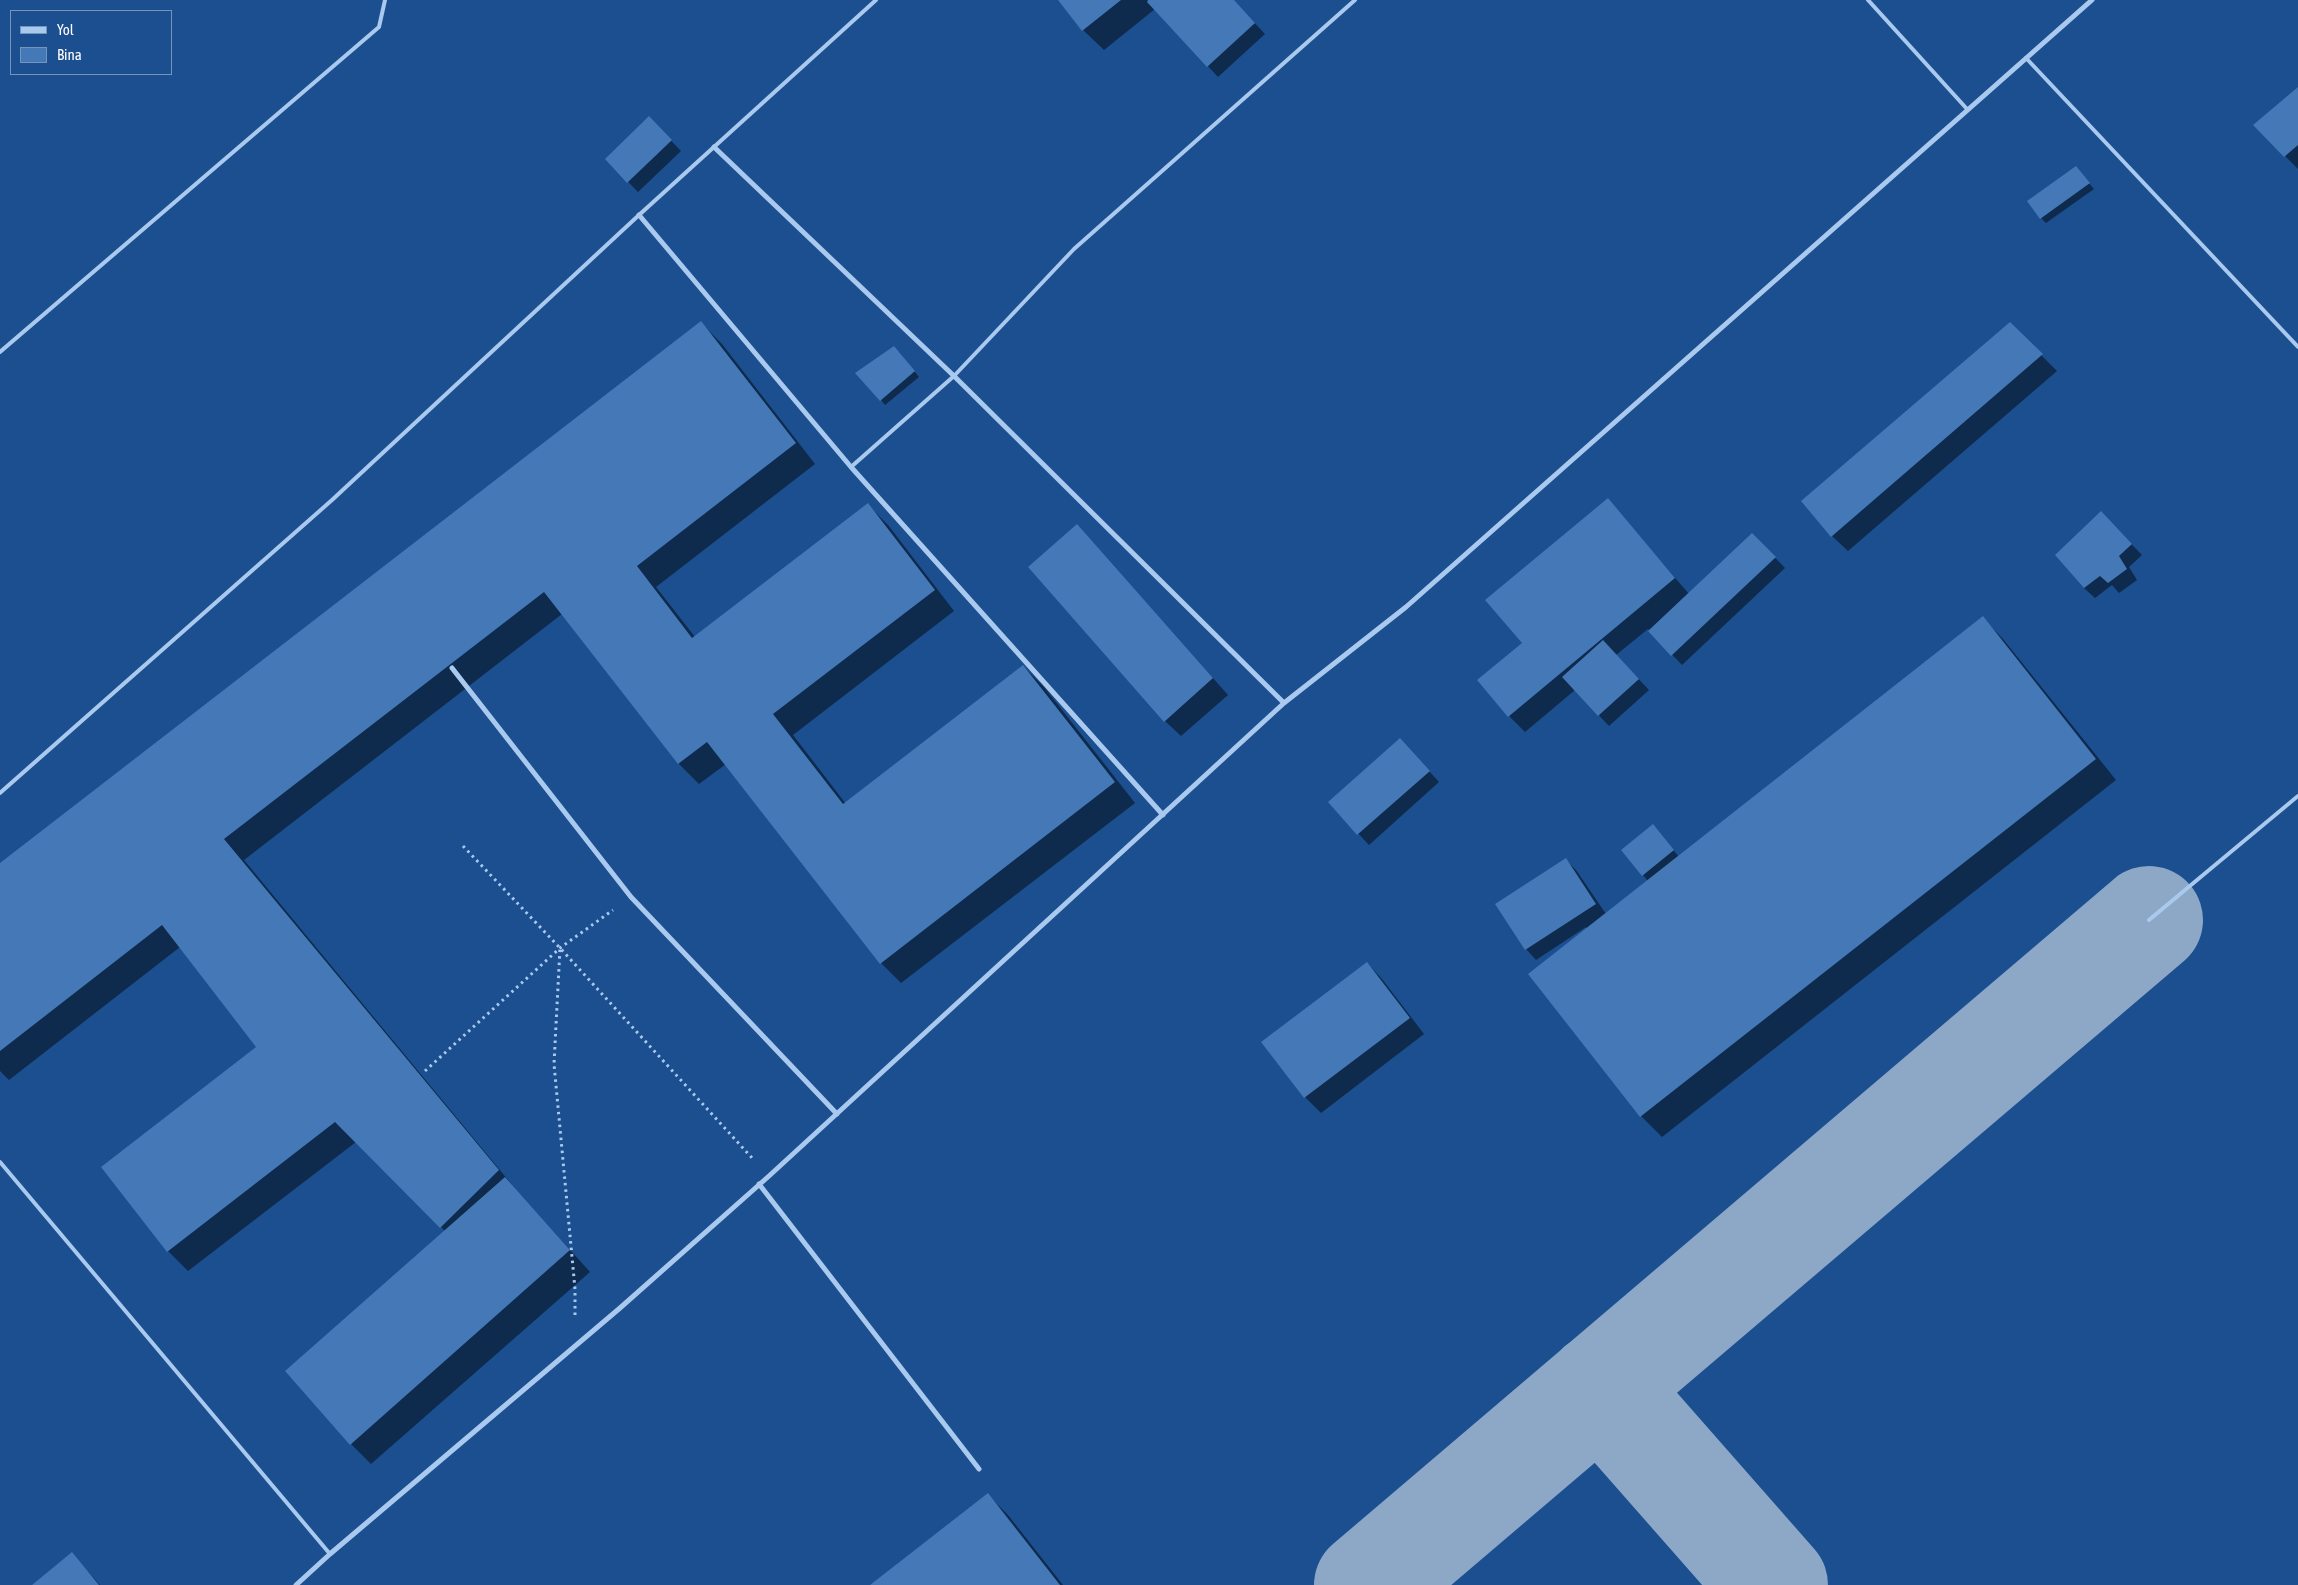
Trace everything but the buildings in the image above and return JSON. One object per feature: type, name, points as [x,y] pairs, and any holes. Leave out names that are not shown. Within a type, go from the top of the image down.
[{"type":"street","points":[[296,1585],[330,1554],[576,1346],[768,1176],[1284,703],[1406,608],[2092,0]]},
{"type":"street","points":[[714,147],[954,376],[1284,703]]},
{"type":"street","points":[[638,215],[851,468],[1163,814]]},
{"type":"street","points":[[452,668],[631,897],[837,1114]]},
{"type":"street","points":[[759,1184],[979,1468]]},
{"type":"lane","points":[[0,352],[379,27],[384,0]]},
{"type":"lane","points":[[0,793],[332,500],[638,215],[876,0]]},
{"type":"lane","points":[[851,468],[954,376],[1074,249],[1354,0]]},
{"type":"lane","points":[[1868,0],[1967,109]]},
{"type":"lane","points":[[2026,58],[2298,346]]},
{"type":"lane","points":[[2149,920],[2298,796]]},
{"type":"lane","points":[[0,1162],[330,1554]]},
{"type":"path","points":[[463,846],[560,948],[768,1176]]},
{"type":"path","points":[[424,1071],[560,948],[631,897]]},
{"type":"path","points":[[560,948],[554,1064],[575,1289],[576,1346]]},
{"type":"taxiway","points":[[1368,1585],[2149,920]]},
{"type":"taxiway","points":[[1600,1387],[1774,1585]]}]
